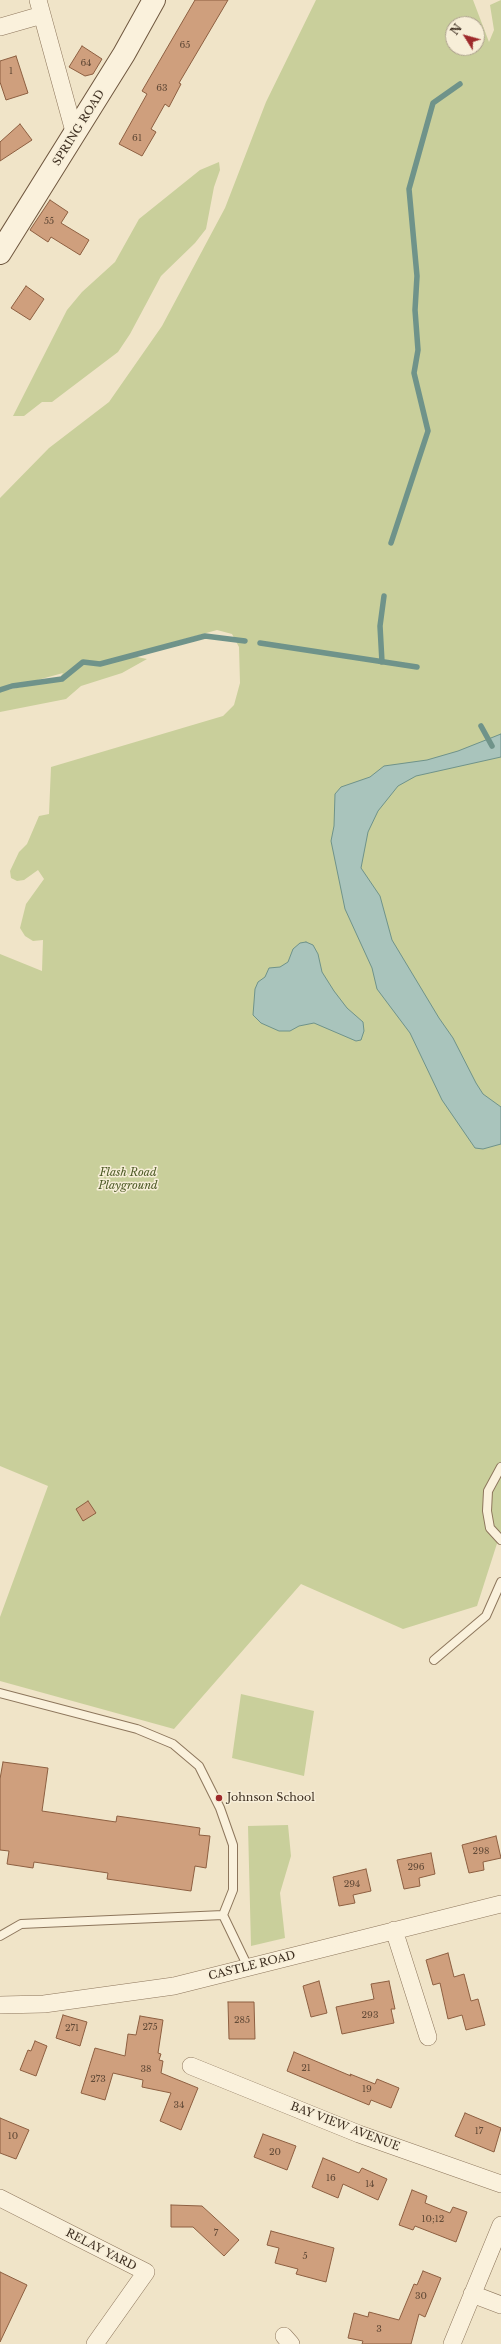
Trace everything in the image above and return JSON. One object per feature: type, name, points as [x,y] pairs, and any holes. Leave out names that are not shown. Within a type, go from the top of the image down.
[{"type":"main road","name":"SPRING ROAD","points":[[0,253],[75,135],[124,54],[154,0]]},
{"type":"street","points":[[0,27],[40,7],[75,135]]},
{"type":"street","name":"CASTLE ROAD","points":[[0,2005],[44,2004],[174,1986],[501,1904]]},
{"type":"street","points":[[394,1930],[428,2038]]},
{"type":"street","name":"BAY VIEW AVENUE","points":[[191,2066],[359,2134],[501,2184]]},
{"type":"street","name":"RELAY YARD","points":[[0,2198],[146,2272],[95,2344]]},
{"type":"street","points":[[452,2344],[501,2225]]},
{"type":"street","points":[[472,2294],[501,2305]]},
{"type":"lane","points":[[501,1467],[488,1491],[487,1511],[490,1528],[501,1540]]},
{"type":"lane","points":[[434,1660],[486,1616],[501,1582]]},
{"type":"lane","points":[[0,1693],[137,1730],[173,1744],[200,1766],[220,1808],[233,1845],[233,1890],[223,1916],[248,1967]]},
{"type":"lane","points":[[0,1936],[20,1924],[223,1916]]},
{"type":"green space","name":"Flash Road Playground","points":[[316,0],[473,0],[479,16],[445,16],[445,56],[485,56],[485,32],[489,42],[494,30],[490,5],[501,0],[501,1531],[477,1606],[403,1629],[301,1584],[174,1729],[0,1681],[0,1617],[48,1486],[0,1466],[0,954],[42,971],[43,940],[33,941],[25,936],[20,928],[26,904],[44,879],[38,870],[24,880],[17,881],[11,878],[10,871],[19,852],[27,844],[39,816],[49,814],[51,767],[223,716],[234,705],[240,683],[239,647],[232,634],[217,630],[127,655],[147,659],[122,673],[81,686],[66,699],[0,712],[0,498],[49,448],[109,402],[162,326],[225,208],[266,102]],"holes":[[[63,673],[58,680],[1,691]]]},
{"type":"green space","points":[[219,162],[220,170],[214,187],[206,229],[195,243],[161,276],[130,334],[118,352],[52,402],[42,402],[24,416],[13,416],[67,310],[82,292],[115,262],[139,219],[200,170]]},
{"type":"green space","points":[[241,1694],[314,1711],[304,1776],[232,1758]]},
{"type":"green space","points":[[288,1825],[291,1856],[280,1893],[285,1938],[251,1946],[248,1826]]},
{"type":"water","points":[[501,734],[501,757],[416,776],[398,786],[378,811],[368,832],[361,868],[380,896],[392,940],[439,1018],[453,1038],[483,1094],[501,1107],[501,1144],[483,1149],[475,1148],[442,1100],[410,1033],[377,989],[372,968],[345,909],[331,841],[334,826],[335,794],[341,787],[370,777],[384,766],[427,760],[458,751]]},
{"type":"water","points":[[306,942],[313,945],[318,954],[322,972],[334,991],[347,1008],[363,1022],[364,1031],[361,1040],[356,1041],[314,1023],[299,1026],[290,1031],[279,1031],[261,1023],[253,1015],[255,989],[258,982],[265,977],[269,968],[280,967],[288,962],[293,949],[300,943]]},
{"type":"building","points":[[195,0],[228,0],[179,83],[181,84],[169,107],[165,104],[151,129],[156,132],[142,156],[119,144],[147,94],[142,91]]},
{"type":"building","points":[[82,46],[102,59],[93,74],[85,76],[69,67]]},
{"type":"building","points":[[16,56],[28,93],[6,100],[0,82],[0,61]]},
{"type":"building","points":[[20,124],[32,140],[0,161],[0,142]]},
{"type":"building","points":[[50,200],[68,212],[61,223],[89,240],[80,255],[51,237],[48,242],[30,230]]},
{"type":"building","points":[[26,286],[44,299],[30,320],[11,308]]},
{"type":"building","points":[[88,1501],[96,1513],[83,1521],[76,1509]]},
{"type":"building","points":[[3,1762],[48,1768],[42,1811],[116,1822],[117,1816],[200,1828],[199,1835],[210,1836],[206,1868],[195,1866],[191,1891],[107,1879],[108,1873],[34,1862],[33,1868],[7,1864],[9,1851],[0,1850],[0,1779]]},
{"type":"building","points":[[496,1836],[501,1858],[483,1862],[484,1870],[469,1873],[462,1845]]},
{"type":"building","points":[[431,1853],[435,1874],[419,1878],[420,1886],[404,1889],[397,1860]]},
{"type":"building","points":[[366,1869],[371,1891],[353,1895],[355,1903],[339,1906],[333,1877]]},
{"type":"building","points":[[448,1953],[454,1977],[464,1974],[471,2001],[478,1999],[485,2025],[466,2030],[462,2015],[448,2019],[440,1983],[433,1985],[426,1960]]},
{"type":"building","points":[[319,1981],[327,2013],[311,2017],[303,1986]]},
{"type":"building","points":[[389,1981],[395,2009],[391,2009],[394,2023],[342,2034],[336,2007],[374,1999],[371,1984]]},
{"type":"building","points":[[228,2002],[254,2002],[255,2039],[229,2039]]},
{"type":"building","points":[[63,2015],[87,2022],[80,2046],[56,2038]]},
{"type":"building","points":[[140,2016],[163,2020],[158,2053],[161,2054],[159,2060],[163,2061],[161,2073],[198,2088],[181,2130],[160,2121],[171,2093],[142,2087],[143,2080],[113,2073],[105,2100],[81,2093],[95,2048],[125,2056],[128,2034],[136,2035]]},
{"type":"building","points":[[35,2041],[47,2046],[36,2076],[20,2070],[28,2050],[31,2051]]},
{"type":"building","points":[[294,2052],[351,2076],[350,2074],[375,2084],[377,2079],[399,2088],[391,2108],[371,2100],[369,2105],[287,2071]]},
{"type":"building","points":[[465,2113],[501,2128],[494,2152],[455,2136]]},
{"type":"building","points":[[0,2118],[29,2130],[16,2159],[0,2153]]},
{"type":"building","points":[[263,2134],[296,2146],[287,2170],[254,2157]]},
{"type":"building","points":[[323,2158],[359,2173],[362,2168],[387,2179],[378,2200],[343,2184],[338,2198],[312,2187]]},
{"type":"building","points":[[412,2190],[427,2196],[425,2203],[450,2213],[453,2207],[467,2212],[456,2242],[415,2226],[413,2230],[399,2225]]},
{"type":"building","points":[[171,2205],[202,2206],[239,2240],[224,2256],[193,2227],[171,2227]]},
{"type":"building","points":[[271,2231],[334,2248],[326,2282],[296,2274],[298,2269],[275,2263],[279,2248],[267,2245]]},
{"type":"building","points":[[423,2271],[441,2278],[425,2317],[419,2314],[411,2344],[362,2344],[363,2341],[348,2338],[354,2313],[368,2317],[369,2312],[399,2320],[414,2284],[417,2285]]},
{"type":"building","points":[[0,2272],[27,2285],[0,2342]]},
{"type":"waterway","points":[[391,543],[428,431],[414,373],[418,350],[415,310],[417,276],[409,189],[433,103],[460,84]]},
{"type":"waterway","points":[[382,662],[380,626],[384,596]]},
{"type":"waterway","points":[[0,690],[12,686],[62,679],[83,662],[100,664],[205,636],[245,641]]},
{"type":"waterway","points":[[260,643],[417,667]]},
{"type":"waterway","points":[[481,726],[492,746]]},
{"type":"place","name":"Johnson School","points":[[219,1798]]}]
